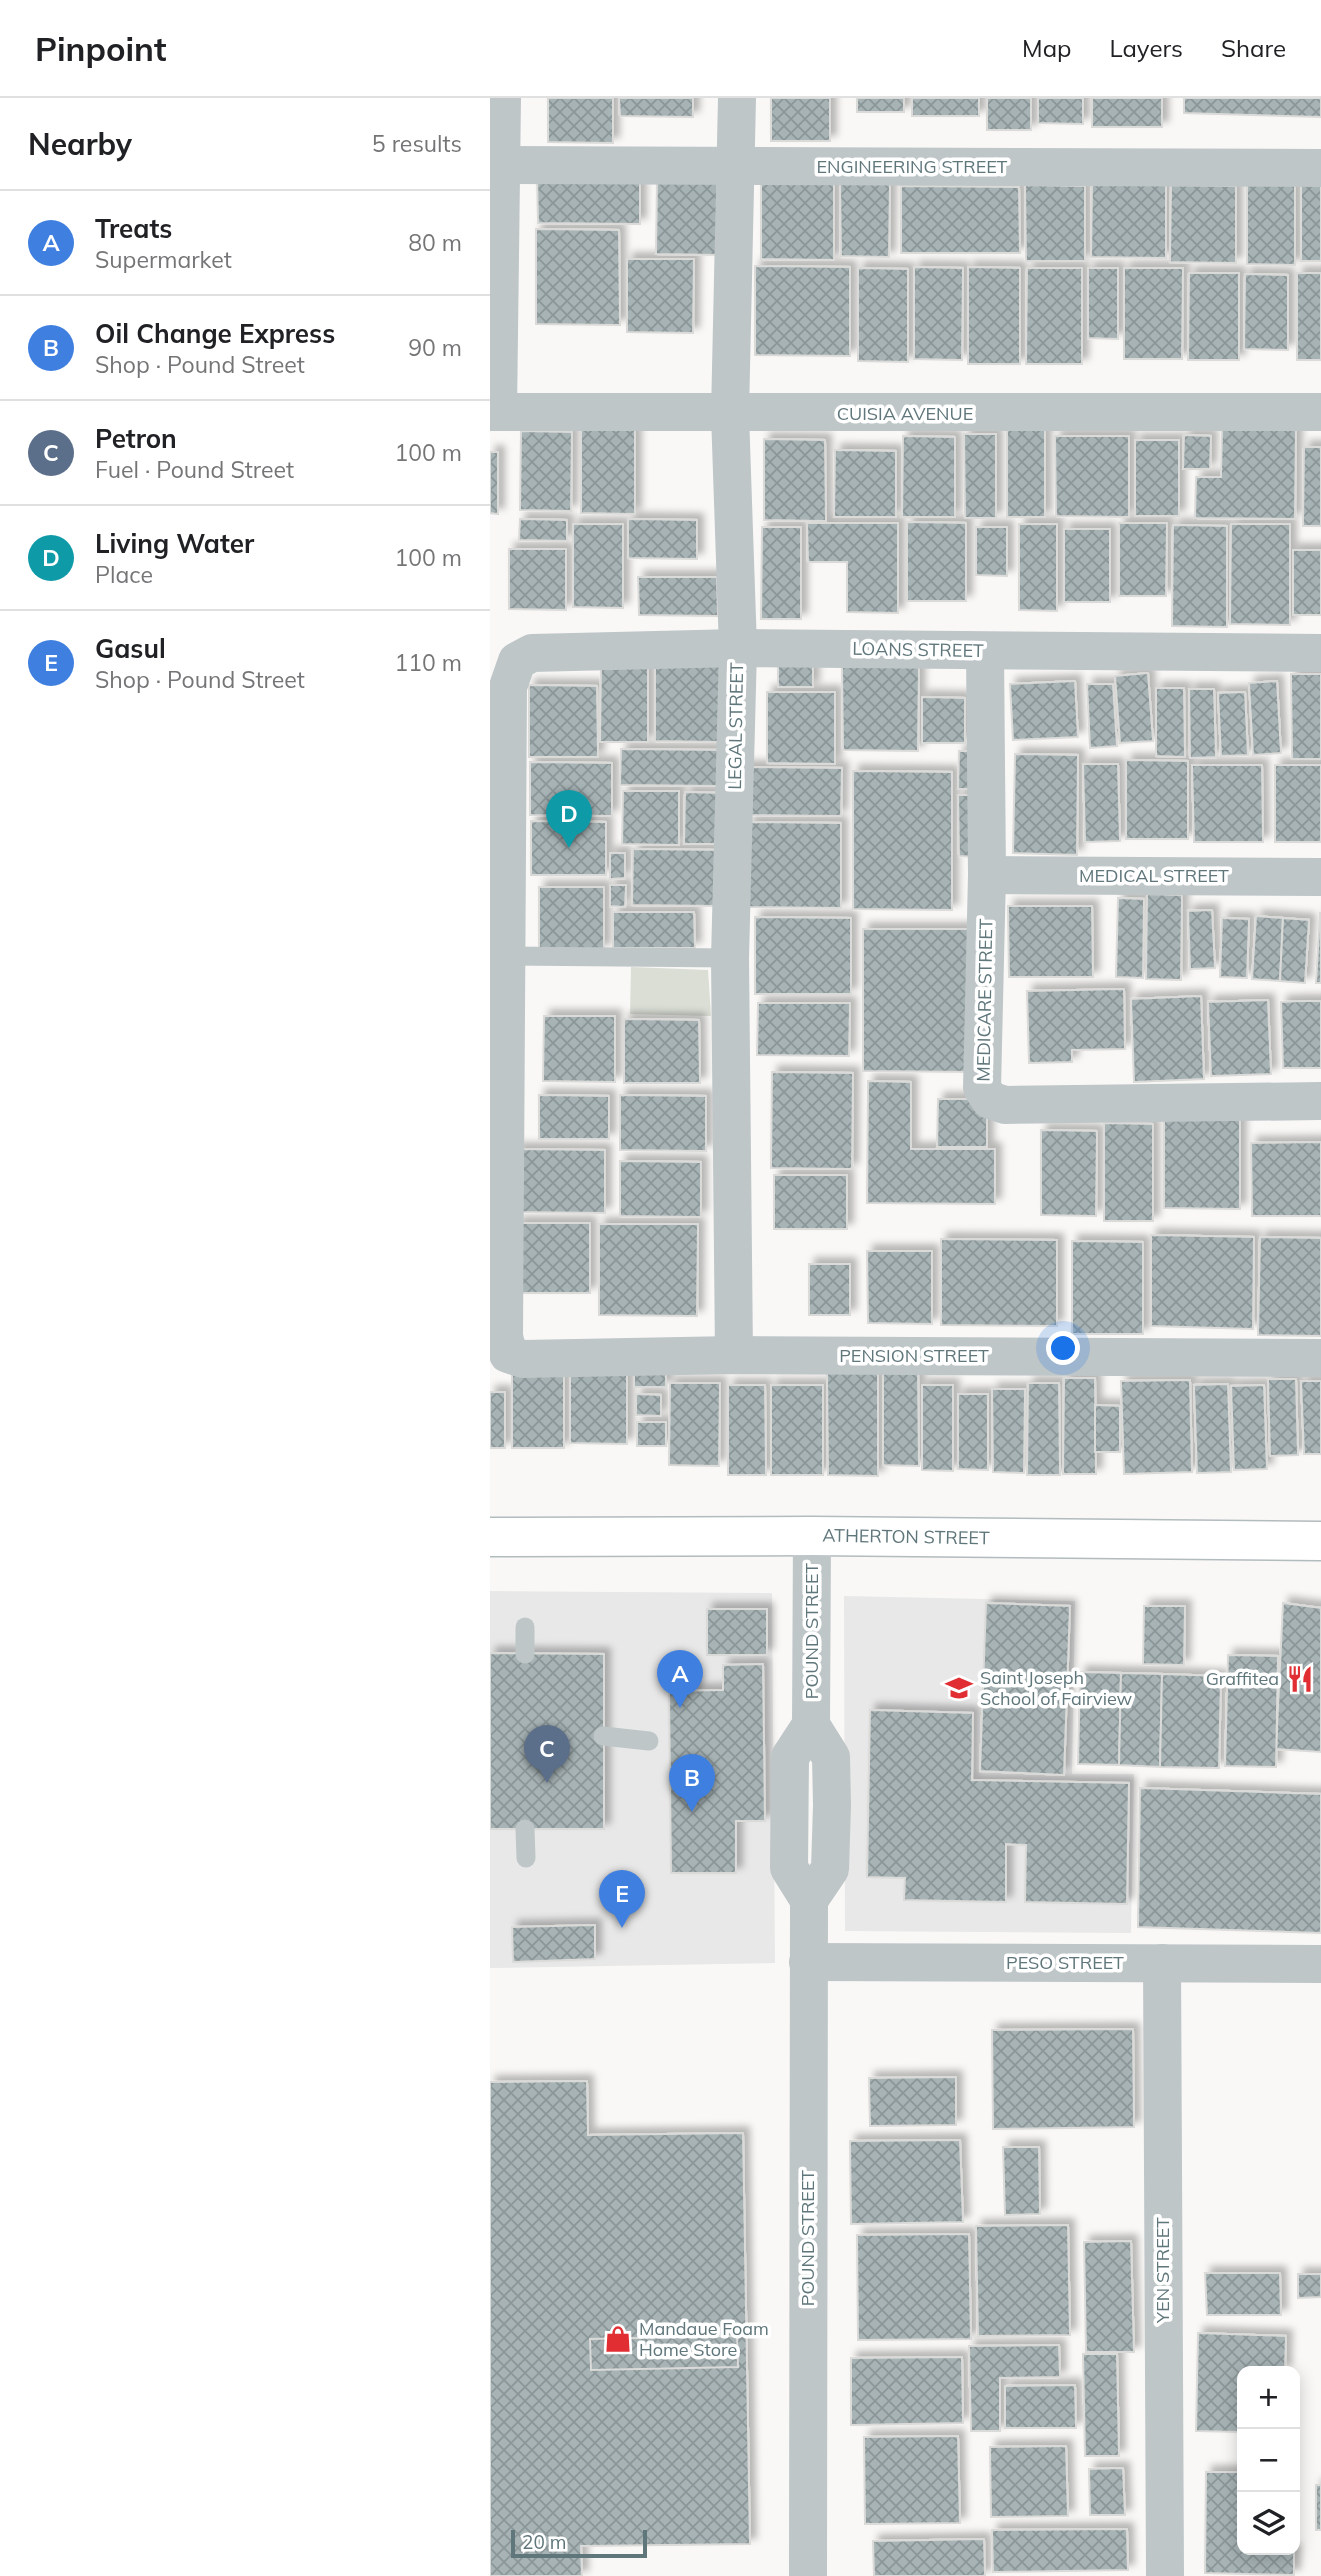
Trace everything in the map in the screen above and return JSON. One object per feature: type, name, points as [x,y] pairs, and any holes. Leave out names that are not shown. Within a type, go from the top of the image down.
[{"type":"street","points":[[494,412],[503,165],[502,98]]},
{"type":"street","name":"LEGAL STREET","points":[[734,1355],[730,958],[738,648],[730,414],[737,98]]},
{"type":"street","name":"ENGINEERING STREET","points":[[503,165],[1321,168]]},
{"type":"street","name":"CUISIA AVENUE","points":[[494,412],[1321,412]]},
{"type":"street","name":"LOANS STREET","points":[[506,956],[508,687],[517,661],[532,653],[738,648],[1321,653]]},
{"type":"street","name":"MEDICARE STREET","points":[[985,651],[987,875],[982,1087],[990,1100],[1005,1105],[1321,1101]]},
{"type":"street","name":"MEDICAL STREET","points":[[987,875],[1321,877]]},
{"type":"street","name":"PENSION STREET","points":[[506,956],[504,1336],[508,1354],[523,1359],[734,1355],[1321,1359]]},
{"type":"street","name":"ATHERTON STREET","points":[[490,1537],[812,1536],[1321,1541]]},
{"type":"street","name":"POUND STREET","points":[[808,2576],[809,1900],[830,1869],[832,1805],[831,1757],[811,1726],[812,1536]]},
{"type":"street","name":"PESO STREET","points":[[808,1962],[1321,1964]]},
{"type":"street","name":"YEN STREET","points":[[1162,1964],[1165,2576]]},
{"type":"lane","points":[[506,956],[730,958]]},
{"type":"lane","points":[[525,1654],[526,1626]]},
{"type":"lane","points":[[603,1736],[649,1741]]},
{"type":"lane","points":[[526,1829],[526,1858]]},
{"type":"shaded area","points":[[631,967],[708,970],[711,1016],[630,1014]]},
{"type":"shaded area","points":[[490,1591],[772,1593],[775,1963],[490,1968]]},
{"type":"shaded area","name":"Saint Joseph School of Fairview","points":[[844,1596],[1075,1601],[1072,1774],[1134,1774],[1131,1933],[845,1931]]},
{"type":"building","points":[[548,98],[613,98],[613,143],[548,142]]},
{"type":"building","points":[[619,98],[693,98],[693,117],[620,116]]},
{"type":"building","points":[[771,98],[830,98],[830,141],[771,141]]},
{"type":"building","points":[[857,98],[904,98],[904,112],[857,112]]},
{"type":"building","points":[[912,98],[979,98],[979,116],[912,116]]},
{"type":"building","points":[[987,98],[1031,98],[1031,130],[987,130]]},
{"type":"building","points":[[1038,98],[1083,98],[1083,124],[1038,123]]},
{"type":"building","points":[[1092,98],[1162,98],[1162,127],[1092,127]]},
{"type":"building","points":[[1184,98],[1321,98],[1321,117],[1184,113]]},
{"type":"building","points":[[537,176],[640,176],[640,224],[538,223]]},
{"type":"building","points":[[657,179],[724,179],[723,255],[656,254]]},
{"type":"building","points":[[761,181],[834,182],[834,260],[761,259]]},
{"type":"building","points":[[840,183],[890,184],[889,257],[841,256]]},
{"type":"building","points":[[1092,183],[1166,184],[1166,258],[1091,257]]},
{"type":"building","points":[[1247,184],[1295,185],[1295,265],[1247,264]]},
{"type":"building","points":[[1025,185],[1085,186],[1085,261],[1026,261]]},
{"type":"building","points":[[1171,185],[1236,186],[1236,263],[1170,262]]},
{"type":"building","points":[[1301,185],[1321,185],[1321,261],[1301,261]]},
{"type":"building","points":[[901,186],[1019,187],[1020,253],[901,253]]},
{"type":"building","points":[[536,229],[619,230],[620,325],[536,324]]},
{"type":"building","points":[[627,259],[694,259],[693,333],[627,332]]},
{"type":"building","points":[[755,266],[850,267],[850,356],[755,355]]},
{"type":"building","points":[[914,267],[963,268],[962,360],[914,359]]},
{"type":"building","points":[[968,267],[1020,268],[1020,364],[968,364]]},
{"type":"building","points":[[858,268],[908,269],[908,362],[858,361]]},
{"type":"building","points":[[1027,268],[1082,268],[1082,364],[1026,364]]},
{"type":"building","points":[[1088,268],[1118,268],[1118,339],[1088,338]]},
{"type":"building","points":[[1124,268],[1183,268],[1182,359],[1124,359]]},
{"type":"building","points":[[1189,273],[1239,273],[1239,360],[1188,360]]},
{"type":"building","points":[[1297,273],[1321,273],[1321,360],[1297,360]]},
{"type":"building","points":[[1245,274],[1288,275],[1288,350],[1244,349]]},
{"type":"building","points":[[581,422],[635,422],[635,514],[581,513]]},
{"type":"building","points":[[1007,427],[1045,428],[1045,517],[1007,517]]},
{"type":"building","points":[[1222,429],[1296,429],[1295,519],[1195,518],[1196,477],[1221,477]]},
{"type":"building","points":[[521,431],[572,432],[571,511],[520,510]]},
{"type":"building","points":[[964,434],[996,434],[996,518],[965,518]]},
{"type":"building","points":[[1184,435],[1211,436],[1210,469],[1183,469]]},
{"type":"building","points":[[903,436],[955,437],[955,517],[902,517]]},
{"type":"building","points":[[1055,436],[1129,436],[1129,517],[1056,516]]},
{"type":"building","points":[[764,439],[825,440],[826,521],[764,520]]},
{"type":"building","points":[[1135,440],[1179,440],[1179,516],[1135,516]]},
{"type":"building","points":[[1304,447],[1321,447],[1321,526],[1303,526]]},
{"type":"building","points":[[835,450],[896,451],[896,517],[834,517]]},
{"type":"building","points":[[490,452],[498,452],[498,514],[490,513]]},
{"type":"building","points":[[520,519],[567,520],[567,541],[519,540]]},
{"type":"building","points":[[628,519],[697,520],[697,559],[628,558]]},
{"type":"building","points":[[907,522],[966,523],[966,601],[907,601]]},
{"type":"building","points":[[807,523],[898,523],[898,613],[847,612],[847,562],[808,562]]},
{"type":"building","points":[[1119,523],[1167,523],[1166,596],[1119,596]]},
{"type":"building","points":[[573,524],[623,524],[623,608],[573,607]]},
{"type":"building","points":[[1019,524],[1057,524],[1057,611],[1019,610]]},
{"type":"building","points":[[1231,524],[1290,524],[1290,625],[1230,624]]},
{"type":"building","points":[[1173,525],[1227,526],[1227,627],[1172,626]]},
{"type":"building","points":[[762,527],[801,527],[801,619],[761,619]]},
{"type":"building","points":[[976,527],[1007,527],[1007,576],[976,575]]},
{"type":"building","points":[[1064,529],[1110,529],[1110,602],[1064,602]]},
{"type":"building","points":[[509,549],[566,549],[566,610],[509,609]]},
{"type":"building","points":[[1293,550],[1321,550],[1321,615],[1293,615]]},
{"type":"building","points":[[638,577],[717,577],[718,616],[639,615]]},
{"type":"building","points":[[601,662],[648,663],[648,742],[600,742]]},
{"type":"building","points":[[655,663],[720,664],[720,742],[655,741]]},
{"type":"building","points":[[778,665],[813,665],[813,687],[778,687]]},
{"type":"building","points":[[842,665],[919,666],[918,751],[843,750]]},
{"type":"building","points":[[1148,673],[1153,741],[1120,743],[1115,676]]},
{"type":"building","points":[[1291,674],[1321,674],[1321,759],[1292,759]]},
{"type":"building","points":[[1075,681],[1078,737],[1013,740],[1010,684]]},
{"type":"building","points":[[1277,681],[1281,753],[1253,755],[1249,683]]},
{"type":"building","points":[[1087,684],[1113,684],[1117,746],[1090,748]]},
{"type":"building","points":[[529,685],[597,686],[598,757],[529,757]]},
{"type":"building","points":[[1156,688],[1184,688],[1185,757],[1156,756]]},
{"type":"building","points":[[1189,689],[1214,689],[1216,757],[1190,758]]},
{"type":"building","points":[[767,692],[835,692],[835,764],[767,763]]},
{"type":"building","points":[[1245,692],[1248,755],[1221,756],[1218,693]]},
{"type":"building","points":[[922,697],[965,698],[965,743],[922,743]]},
{"type":"building","points":[[621,749],[721,750],[722,786],[620,785]]},
{"type":"building","points":[[959,751],[978,751],[978,789],[958,789]]},
{"type":"building","points":[[1015,754],[1078,755],[1077,855],[1013,853]]},
{"type":"building","points":[[1126,760],[1188,761],[1188,839],[1126,839]]},
{"type":"building","points":[[530,762],[612,763],[612,816],[530,815]]},
{"type":"building","points":[[1083,764],[1118,764],[1120,841],[1085,842]]},
{"type":"building","points":[[1192,765],[1262,765],[1263,842],[1194,842]]},
{"type":"building","points":[[1275,765],[1321,765],[1321,842],[1275,842]]},
{"type":"building","points":[[741,767],[842,768],[841,816],[741,815]]},
{"type":"building","points":[[853,771],[952,772],[952,910],[853,909]]},
{"type":"building","points":[[623,791],[679,791],[679,845],[622,844]]},
{"type":"building","points":[[685,792],[722,793],[722,844],[684,844]]},
{"type":"building","points":[[958,795],[977,795],[977,857],[959,856]]},
{"type":"building","points":[[531,821],[606,822],[606,875],[531,875]]},
{"type":"building","points":[[748,822],[841,823],[841,908],[747,907]]},
{"type":"building","points":[[633,849],[722,850],[722,906],[632,905]]},
{"type":"building","points":[[610,853],[625,853],[625,878],[610,879]]},
{"type":"building","points":[[610,885],[626,885],[625,907],[610,906]]},
{"type":"building","points":[[539,887],[604,887],[604,950],[539,949]]},
{"type":"building","points":[[1147,894],[1182,895],[1181,980],[1146,979]]},
{"type":"building","points":[[1118,898],[1144,899],[1143,978],[1116,977]]},
{"type":"building","points":[[1008,906],[1092,906],[1093,977],[1009,977]]},
{"type":"building","points":[[1212,910],[1215,968],[1190,969],[1188,911]]},
{"type":"building","points":[[613,912],[694,912],[695,948],[613,948]]},
{"type":"building","points":[[1320,913],[1321,983],[1316,983]]},
{"type":"building","points":[[1256,916],[1283,918],[1280,981],[1252,979]]},
{"type":"building","points":[[755,917],[851,918],[851,994],[755,994]]},
{"type":"building","points":[[1222,918],[1249,919],[1247,978],[1220,977]]},
{"type":"building","points":[[1283,918],[1309,920],[1305,983],[1280,981]]},
{"type":"building","points":[[863,929],[974,929],[974,1072],[863,1071]]},
{"type":"building","points":[[1124,989],[1125,1049],[1072,1050],[1072,1062],[1029,1063],[1027,991]]},
{"type":"building","points":[[1201,996],[1204,1079],[1134,1082],[1131,999]]},
{"type":"building","points":[[1268,1000],[1271,1074],[1211,1076],[1208,1002]]},
{"type":"building","points":[[1321,1001],[1321,1068],[1283,1068],[1281,1002]]},
{"type":"building","points":[[758,1003],[850,1003],[849,1056],[757,1055]]},
{"type":"building","points":[[544,1016],[615,1016],[615,1082],[543,1081]]},
{"type":"building","points":[[624,1019],[699,1020],[700,1083],[624,1083]]},
{"type":"building","points":[[772,1072],[853,1073],[852,1169],[771,1168]]},
{"type":"building","points":[[868,1081],[911,1082],[911,1149],[995,1149],[995,1204],[867,1203]]},
{"type":"building","points":[[539,1095],[609,1096],[609,1139],[539,1139]]},
{"type":"building","points":[[620,1095],[706,1096],[706,1151],[620,1150]]},
{"type":"building","points":[[938,1099],[987,1099],[987,1147],[937,1147]]},
{"type":"building","points":[[1164,1120],[1240,1120],[1240,1209],[1164,1208]]},
{"type":"building","points":[[1104,1123],[1153,1124],[1153,1221],[1104,1221]]},
{"type":"building","points":[[1041,1130],[1097,1131],[1096,1216],[1041,1215]]},
{"type":"building","points":[[1321,1142],[1321,1216],[1252,1216],[1251,1143]]},
{"type":"building","points":[[515,1149],[605,1150],[605,1213],[514,1212]]},
{"type":"building","points":[[620,1161],[701,1162],[701,1217],[620,1216]]},
{"type":"building","points":[[774,1175],[847,1175],[847,1229],[774,1229]]},
{"type":"building","points":[[516,1223],[590,1223],[590,1293],[516,1293]]},
{"type":"building","points":[[599,1224],[698,1224],[697,1316],[599,1315]]},
{"type":"building","points":[[1151,1235],[1254,1237],[1253,1329],[1151,1326]]},
{"type":"building","points":[[1260,1237],[1321,1238],[1321,1336],[1258,1335]]},
{"type":"building","points":[[941,1239],[1057,1240],[1057,1326],[941,1325]]},
{"type":"building","points":[[1072,1241],[1143,1242],[1143,1334],[1072,1334]]},
{"type":"building","points":[[867,1251],[932,1251],[932,1324],[868,1323]]},
{"type":"building","points":[[809,1264],[850,1264],[850,1315],[809,1315]]},
{"type":"building","points":[[570,1361],[627,1361],[627,1444],[570,1443]]},
{"type":"building","points":[[634,1362],[666,1363],[666,1387],[634,1387]]},
{"type":"building","points":[[883,1367],[918,1367],[919,1466],[883,1465]]},
{"type":"building","points":[[512,1372],[564,1373],[564,1448],[512,1448]]},
{"type":"building","points":[[827,1372],[878,1373],[878,1476],[828,1475]]},
{"type":"building","points":[[1064,1378],[1095,1378],[1096,1474],[1063,1474]]},
{"type":"building","points":[[1268,1379],[1296,1379],[1298,1455],[1270,1456]]},
{"type":"building","points":[[1190,1380],[1192,1472],[1124,1474],[1121,1381]]},
{"type":"building","points":[[1301,1381],[1321,1381],[1321,1454],[1304,1454]]},
{"type":"building","points":[[670,1383],[720,1383],[719,1466],[669,1465]]},
{"type":"building","points":[[1028,1383],[1059,1383],[1060,1475],[1027,1475]]},
{"type":"building","points":[[1228,1384],[1231,1472],[1197,1473],[1194,1385]]},
{"type":"building","points":[[728,1385],[765,1385],[766,1475],[728,1475]]},
{"type":"building","points":[[771,1385],[823,1385],[823,1475],[771,1475]]},
{"type":"building","points":[[922,1385],[953,1385],[953,1471],[922,1470]]},
{"type":"building","points":[[1264,1385],[1267,1469],[1234,1470],[1231,1386]]},
{"type":"building","points":[[992,1389],[1025,1389],[1024,1473],[993,1472]]},
{"type":"building","points":[[490,1392],[505,1392],[505,1448],[490,1448]]},
{"type":"building","points":[[636,1394],[661,1395],[661,1416],[636,1415]]},
{"type":"building","points":[[958,1394],[988,1394],[988,1470],[958,1469]]},
{"type":"building","points":[[1095,1405],[1120,1406],[1120,1452],[1095,1452]]},
{"type":"building","points":[[637,1422],[666,1422],[666,1446],[637,1446]]},
{"type":"building","points":[[986,1603],[1070,1606],[1064,1775],[980,1771]]},
{"type":"building","name":"Graffitea","points":[[1283,1603],[1321,1608],[1321,1752],[1276,1749]]},
{"type":"building","points":[[1144,1606],[1185,1606],[1184,1665],[1143,1664]]},
{"type":"building","points":[[707,1609],[767,1609],[767,1655],[707,1655]]},
{"type":"building","points":[[490,1653],[604,1654],[604,1829],[490,1829]]},
{"type":"building","points":[[1228,1655],[1278,1656],[1276,1767],[1225,1766]]},
{"type":"building","points":[[763,1664],[765,1821],[736,1821],[736,1873],[671,1873],[669,1691],[723,1690],[723,1665]]},
{"type":"building","points":[[1080,1672],[1121,1673],[1119,1765],[1078,1764]]},
{"type":"building","points":[[1121,1673],[1162,1674],[1160,1767],[1119,1765]]},
{"type":"building","points":[[1162,1674],[1221,1676],[1219,1768],[1160,1767]]},
{"type":"building","points":[[870,1710],[973,1713],[972,1780],[1129,1783],[1127,1904],[1025,1902],[1026,1845],[1006,1844],[1006,1902],[904,1900],[905,1878],[867,1877]]},
{"type":"building","points":[[1140,1788],[1321,1794],[1321,1933],[1138,1927]]},
{"type":"building","points":[[595,1925],[595,1959],[513,1962],[512,1927]]},
{"type":"building","points":[[1133,2029],[1134,2127],[993,2129],[992,2030]]},
{"type":"building","points":[[956,2077],[956,2125],[870,2126],[869,2078]]},
{"type":"building","name":"Mandaue Foam Home Store","points":[[587,2081],[588,2135],[743,2133],[750,2544],[581,2546],[582,2576],[490,2576],[490,2082]]},
{"type":"building","points":[[960,2140],[963,2222],[851,2224],[850,2141]]},
{"type":"building","points":[[1003,2147],[1039,2147],[1040,2214],[1005,2215]]},
{"type":"building","points":[[1068,2225],[1070,2335],[978,2336],[976,2226]]},
{"type":"building","points":[[969,2234],[971,2339],[858,2340],[857,2235]]},
{"type":"building","points":[[1131,2241],[1134,2352],[1086,2352],[1084,2242]]},
{"type":"building","points":[[1205,2273],[1280,2273],[1281,2315],[1207,2315]]},
{"type":"building","points":[[1298,2274],[1321,2274],[1321,2297],[1298,2298]]},
{"type":"building","points":[[1198,2333],[1286,2336],[1285,2366],[1237,2366],[1237,2432],[1196,2431]]},
{"type":"building","points":[[737,2336],[738,2367],[591,2370],[590,2339]]},
{"type":"building","points":[[1059,2345],[1060,2377],[1000,2378],[1000,2431],[971,2431],[969,2346]]},
{"type":"building","points":[[1083,2354],[1117,2354],[1119,2456],[1085,2456]]},
{"type":"building","points":[[962,2357],[963,2423],[851,2425],[851,2358]]},
{"type":"building","points":[[1075,2385],[1076,2428],[1005,2428],[1005,2386]]},
{"type":"building","points":[[958,2436],[960,2523],[865,2524],[864,2437]]},
{"type":"building","points":[[1066,2446],[1068,2516],[991,2517],[990,2447]]},
{"type":"building","points":[[1123,2468],[1125,2515],[1090,2515],[1089,2469]]},
{"type":"building","points":[[1206,2472],[1237,2472],[1237,2555],[1294,2555],[1294,2575],[1205,2573]]},
{"type":"building","points":[[1316,2485],[1321,2485],[1321,2530],[1316,2530]]},
{"type":"building","points":[[1127,2529],[1128,2570],[993,2572],[992,2530]]},
{"type":"building","points":[[984,2539],[985,2576],[874,2576],[873,2541]]},
{"type":"place","name":"Living Water","points":[[569,848]]},
{"type":"place","name":"Graffitea","points":[[1300,1679]]},
{"type":"place","name":"Saint Joseph School of Fairview","points":[[959,1688]]},
{"type":"place","name":"Treats","points":[[680,1708]]},
{"type":"place","name":"Petron","points":[[547,1783]]},
{"type":"place","name":"Oil Change Express","points":[[692,1812]]},
{"type":"place","name":"Gasul","points":[[622,1928]]},
{"type":"place","name":"Mandaue Foam Home Store","points":[[618,2339]]}]
